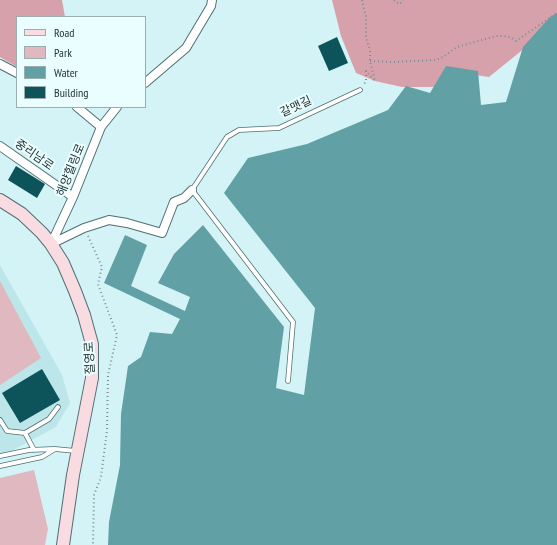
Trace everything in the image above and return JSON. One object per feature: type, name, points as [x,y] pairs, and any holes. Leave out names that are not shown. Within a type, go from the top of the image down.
[{"type":"main road","name":"절영로","points":[[0,200],[22,214],[51,244],[63,263],[75,291],[84,315],[92,344],[92,378],[78,451],[63,545]]},
{"type":"street","points":[[146,82],[186,48],[211,6],[212,0]]},
{"type":"street","points":[[0,64],[16,72]]},
{"type":"street","points":[[78,108],[101,127]]},
{"type":"street","name":"해양힐링로","points":[[51,244],[73,197],[101,127],[116,108]]},
{"type":"street","name":"중리남로","points":[[0,146],[73,197]]},
{"type":"street","name":"갈맷길","points":[[51,244],[84,228],[109,220],[127,223],[162,233],[174,202],[184,198],[192,190]]},
{"type":"lane","name":"갈맷길","points":[[192,190],[227,137],[239,130],[279,128],[360,90]]},
{"type":"lane","points":[[192,190],[293,322],[288,381]]},
{"type":"lane","points":[[0,420],[7,431],[25,433],[49,419],[58,407]]},
{"type":"lane","points":[[25,433],[34,450]]},
{"type":"lane","points":[[0,466],[42,457],[55,449]]},
{"type":"lane","points":[[0,456],[34,450],[55,449],[78,451]]},
{"type":"path","points":[[360,90],[366,81],[366,71],[375,81],[366,37],[366,17],[362,0]]},
{"type":"path","points":[[394,0],[399,4],[403,0]]},
{"type":"path","points":[[370,61],[393,62],[436,60],[457,47],[496,36],[510,37],[516,41],[557,13]]},
{"type":"shaded area","points":[[0,0],[62,0],[65,16],[16,16],[16,66],[0,57]]},
{"type":"shaded area","points":[[332,0],[557,0],[557,22],[489,77],[455,72],[433,87],[402,87],[375,81],[356,73],[341,36]]},
{"type":"shaded area","points":[[0,265],[62,375],[70,403],[56,427],[0,457]]},
{"type":"green space","points":[[0,281],[41,358],[0,385]]},
{"type":"green space","points":[[34,470],[48,529],[45,545],[0,545],[0,478]]},
{"type":"water","points":[[557,13],[557,545],[108,545],[109,522],[120,465],[121,414],[128,366],[141,357],[150,332],[172,334],[180,319],[104,283],[125,235],[147,245],[131,286],[185,311],[190,297],[158,283],[174,254],[203,225],[284,327],[276,388],[304,395],[315,308],[224,193],[248,158],[307,144],[388,110],[406,86],[430,93],[446,66],[478,71],[481,105],[506,102],[523,47],[550,17]]},
{"type":"building","points":[[337,37],[348,63],[329,71],[318,46]]},
{"type":"building","points":[[16,166],[45,184],[37,198],[8,180]]},
{"type":"building","points":[[42,369],[60,400],[20,423],[2,393]]}]
